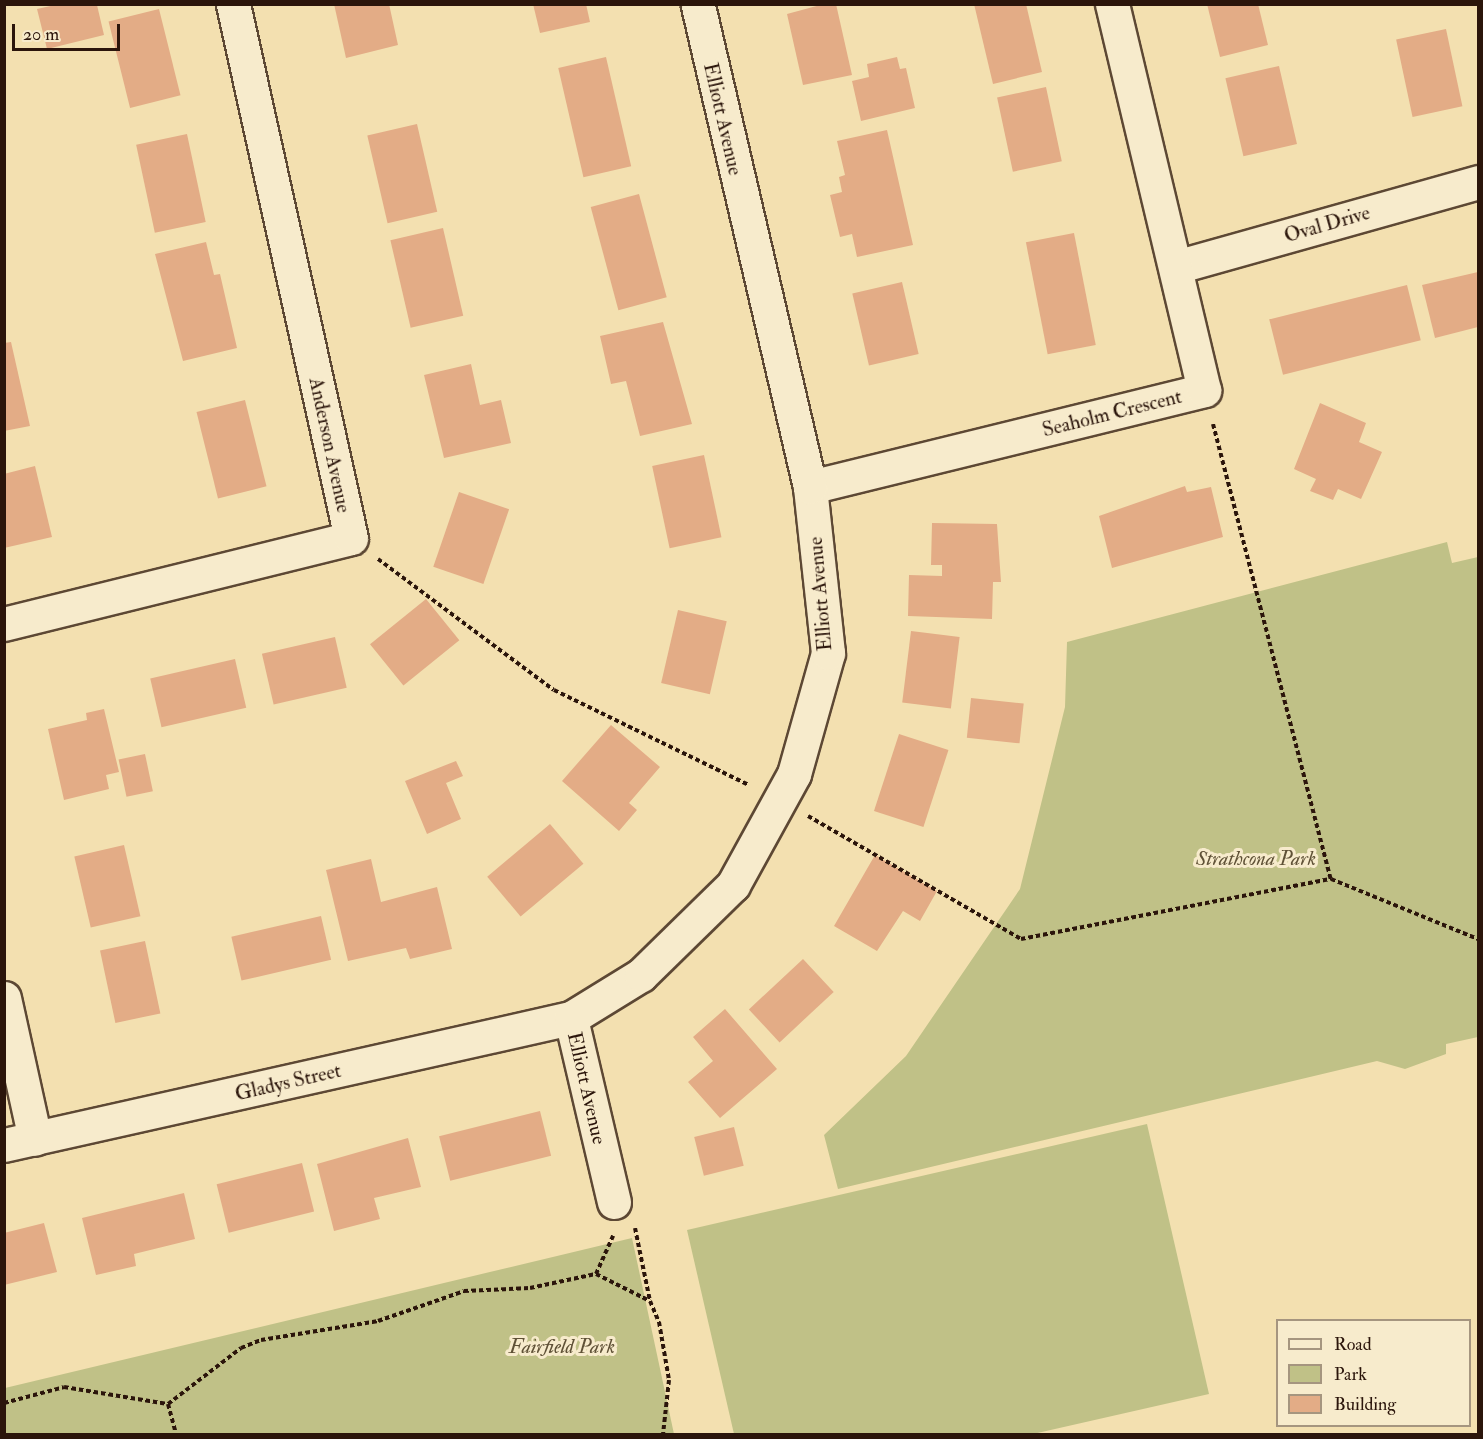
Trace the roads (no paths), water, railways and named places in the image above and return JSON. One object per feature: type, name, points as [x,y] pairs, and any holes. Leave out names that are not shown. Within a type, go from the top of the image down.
[{"type":"street","name":"Anderson Avenue","points":[[4,624],[351,538],[233,4]]},
{"type":"street","name":"Elliott Avenue","points":[[614,1202],[571,1018],[641,975],[734,885],[794,774],[828,652],[810,487],[698,4]]},
{"type":"street","name":"Seaholm Crescent","points":[[810,487],[1204,390],[1112,4]]},
{"type":"street","name":"Oval Drive","points":[[1176,267],[1479,182]]},
{"type":"street","points":[[4,998],[20,1142]]},
{"type":"street","name":"Gladys Street","points":[[20,1142],[571,1018]]},
{"type":"park label","name":"Strathcona Park","points":[[1256,858]]},
{"type":"park label","name":"Fairfield Park","points":[[562,1346]]}]
